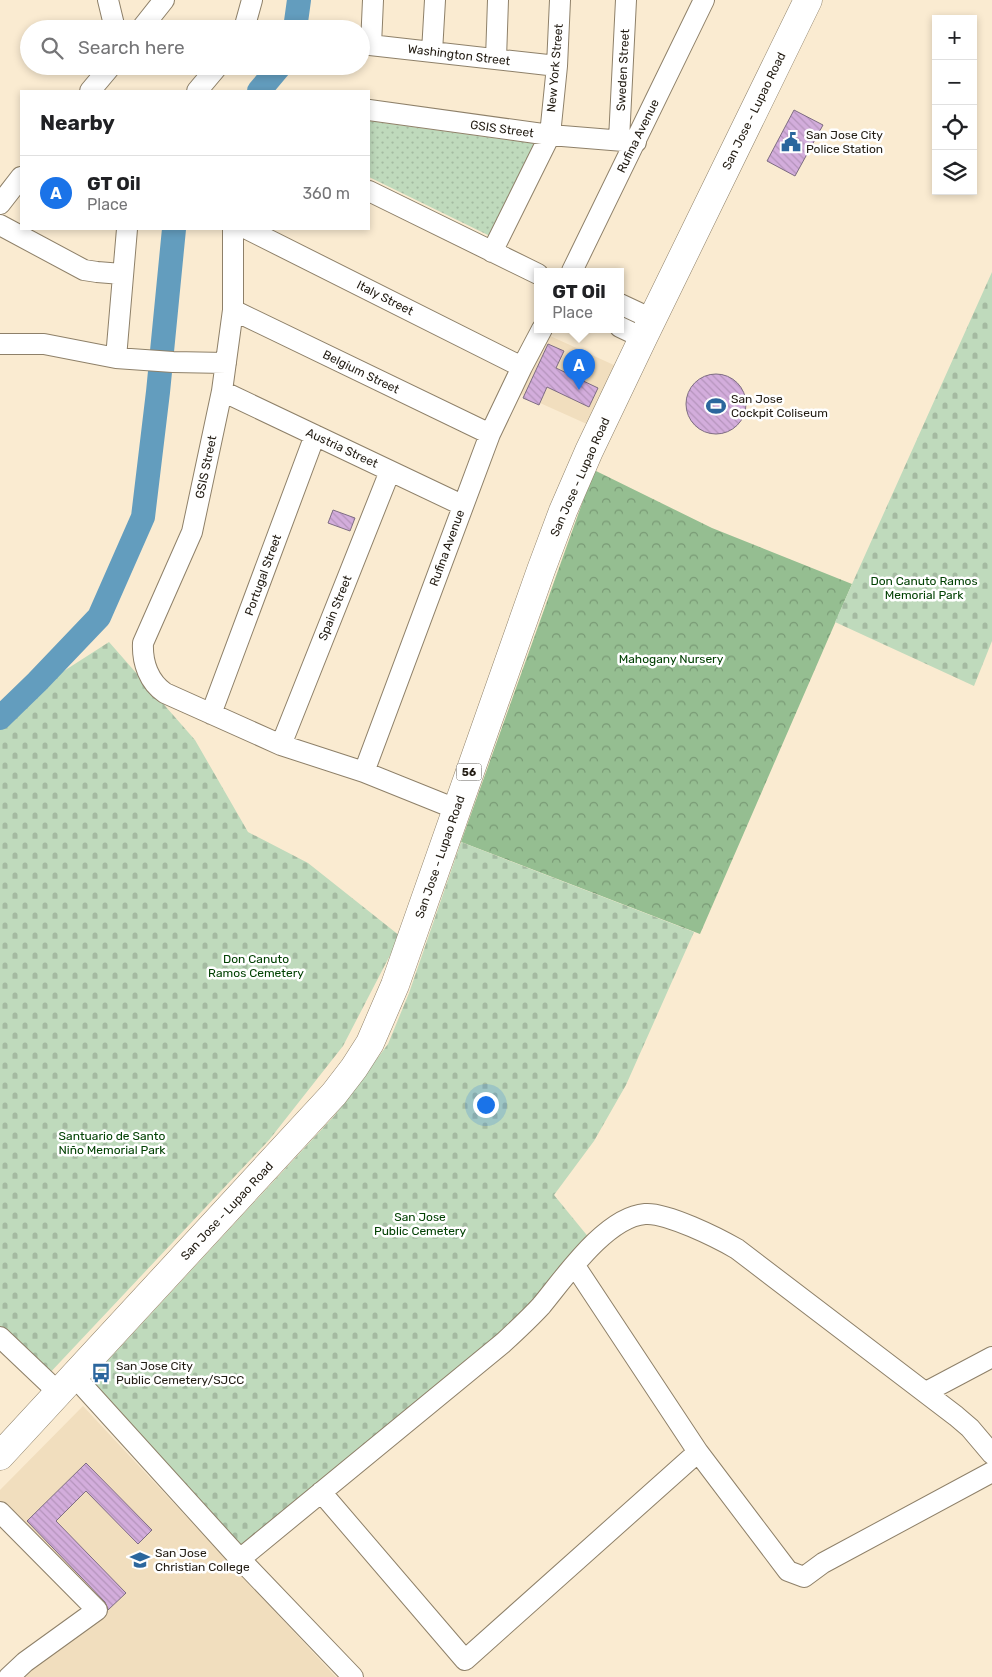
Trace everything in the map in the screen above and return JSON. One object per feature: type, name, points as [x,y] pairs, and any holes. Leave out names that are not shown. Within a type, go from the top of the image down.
[{"type":"highway","name":"San Jose - Lupao Road","points":[[0,1456],[334,1094],[370,1044],[392,993],[563,511],[638,328],[808,0]]},
{"type":"street","points":[[108,0],[113,20]]},
{"type":"street","points":[[148,20],[164,0]]},
{"type":"street","points":[[246,20],[252,0]]},
{"type":"street","points":[[370,20],[373,0]]},
{"type":"street","points":[[432,52],[435,0]]},
{"type":"street","points":[[496,59],[498,0]]},
{"type":"street","name":"New York Street","points":[[550,135],[560,0]]},
{"type":"street","name":"Sweden Street","points":[[626,0],[627,141]]},
{"type":"street","points":[[687,35],[689,0]]},
{"type":"street","name":"Rufina Avenue","points":[[573,268],[627,141],[687,35],[704,0]]},
{"type":"street","name":"Washington Street","points":[[370,44],[556,66]]},
{"type":"street","points":[[91,90],[103,75]]},
{"type":"street","points":[[198,90],[210,75]]},
{"type":"street","name":"GSIS Street","points":[[370,110],[550,135],[627,141]]},
{"type":"street","points":[[492,252],[550,135]]},
{"type":"street","points":[[0,204],[20,178]]},
{"type":"street","points":[[370,191],[534,272]]},
{"type":"street","points":[[0,225],[84,270],[122,274]]},
{"type":"street","points":[[116,358],[127,230]]},
{"type":"street","name":"GSIS Street","points":[[211,714],[161,691],[153,682],[148,672],[144,658],[143,643],[192,532],[222,391],[226,363],[233,310],[233,230]]},
{"type":"street","name":"Italy Street","points":[[249,230],[522,367]]},
{"type":"street","points":[[624,309],[638,328]]},
{"type":"street","name":"Belgium Street","points":[[233,310],[490,434]]},
{"type":"street","name":"Rufina Avenue","points":[[364,772],[490,434],[540,333]]},
{"type":"street","points":[[0,344],[44,344],[116,358],[149,361],[226,363]]},
{"type":"street","name":"Austria Street","points":[[222,391],[462,505]]},
{"type":"street","name":"Portugal Street","points":[[211,714],[315,435]]},
{"type":"street","name":"Spain Street","points":[[281,746],[390,471]]},
{"type":"street","points":[[211,714],[281,746],[364,772],[456,809]]},
{"type":"street","points":[[240,1559],[503,1343],[539,1308],[598,1239],[624,1220],[644,1214],[668,1218],[712,1236],[737,1249],[926,1392],[970,1428],[992,1454]]},
{"type":"street","points":[[575,1266],[698,1452],[788,1571],[804,1577],[823,1563],[992,1472]]},
{"type":"street","points":[[0,1337],[66,1385],[240,1559],[353,1677]]},
{"type":"street","points":[[926,1392],[992,1357]]},
{"type":"street","points":[[321,1492],[465,1660],[698,1452]]},
{"type":"street","points":[[0,1512],[97,1610],[25,1662],[9,1677]]},
{"type":"shaded area","points":[[548,335],[616,366],[589,425],[520,394]]},
{"type":"shaded area","name":"San Jose Christian College","points":[[83,1406],[336,1677],[19,1677],[26,1669],[106,1614],[0,1505],[0,1490]]},
{"type":"green space","points":[[370,121],[538,144],[494,238],[370,177]]},
{"type":"green space","name":"Don Canuto Ramos Memorial Park","points":[[992,272],[992,641],[974,686],[835,622]]},
{"type":"green space","name":"Mahogany Nursery","points":[[594,470],[712,528],[852,584],[700,934],[461,842]]},
{"type":"green space","points":[[109,642],[195,740],[248,832],[308,863],[400,936],[343,1046],[269,1140],[46,1377],[0,1333],[0,712]]},
{"type":"green space","name":"San Jose Public Cemetery","points":[[461,842],[694,932],[626,1085],[594,1141],[554,1195],[590,1239],[526,1313],[242,1548],[87,1383],[335,1115],[388,1044],[409,993]]},
{"type":"building","name":"San Jose City Police Station","points":[[794,110],[823,125],[795,176],[767,161]]},
{"type":"building","points":[[548,344],[564,351],[556,368],[598,388],[589,407],[547,387],[539,405],[523,398]]},
{"type":"building","name":"San Jose Cockpit Coliseum","points":[[716,374],[733,379],[741,387],[746,404],[741,421],[733,429],[716,434],[699,429],[691,421],[686,404],[691,387],[699,379]]},
{"type":"building","points":[[333,510],[355,518],[350,531],[328,523]]},
{"type":"building","points":[[86,1463],[152,1530],[138,1544],[86,1491],[56,1521],[126,1593],[108,1610],[105,1602],[27,1521]]},
{"type":"waterway","points":[[296,20],[299,0]]},
{"type":"waterway","points":[[260,90],[272,75]]},
{"type":"waterway","points":[[0,718],[99,617],[143,517],[158,392],[174,230]]},
{"type":"place","name":"San Jose City Police Station","points":[[791,142]]},
{"type":"place","name":"GT Oil","points":[[579,390]]},
{"type":"place","name":"San Jose Cockpit Coliseum","points":[[716,406]]},
{"type":"place","name":"San Jose City Public Cemetery/SJCC","points":[[101,1373]]},
{"type":"place","name":"San Jose Christian College","points":[[140,1560]]},
{"type":"park label","name":"Don Canuto Ramos Cemetery","points":[[256,966]]},
{"type":"park label","name":"Santuario de Santo Niño Memorial Park","points":[[112,1143]]}]
